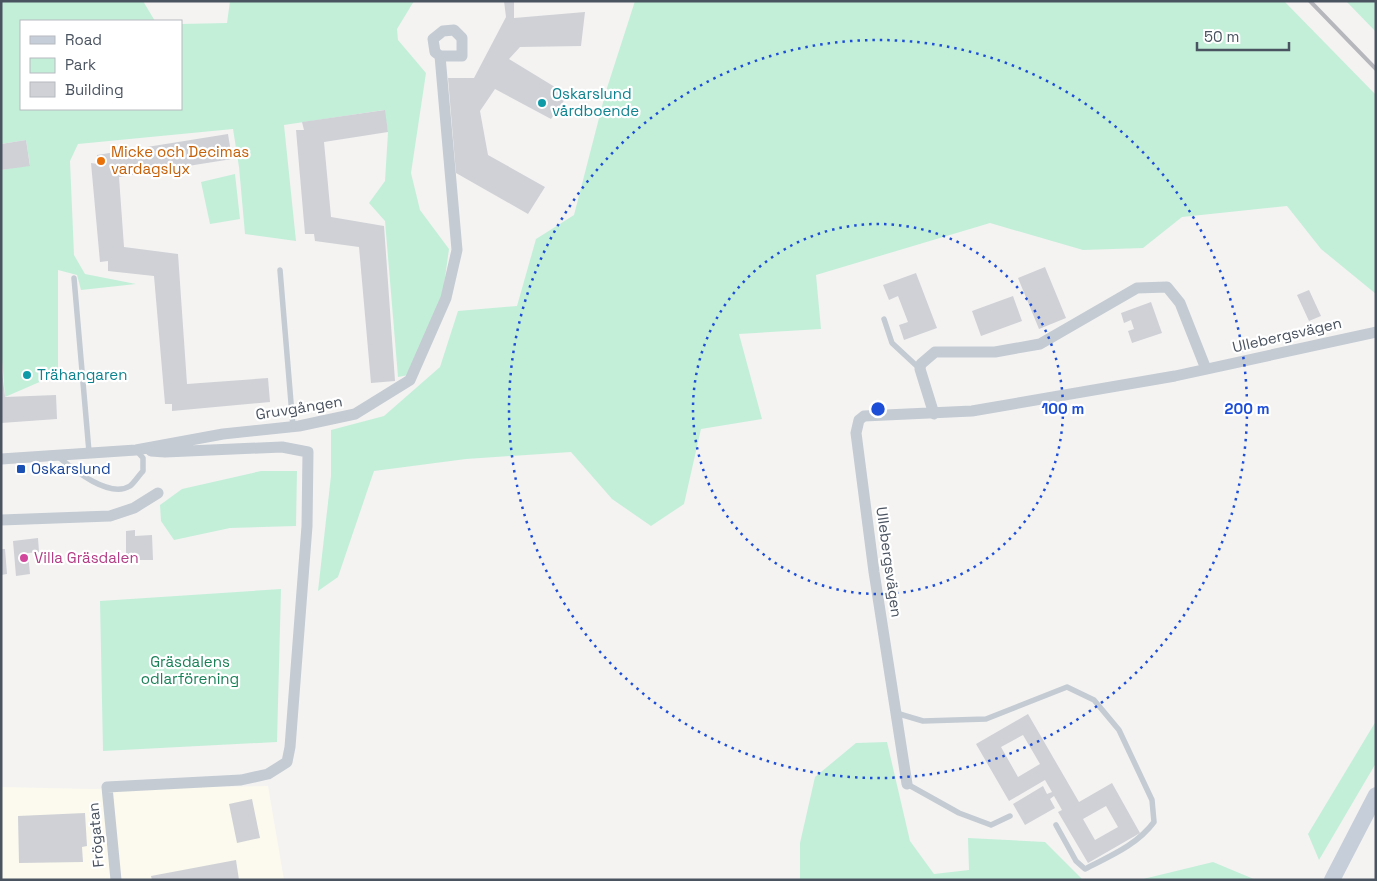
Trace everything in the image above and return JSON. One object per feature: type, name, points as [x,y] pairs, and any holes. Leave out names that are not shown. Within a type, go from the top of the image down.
[{"type":"main road","points":[[1332,880],[1376,795]]},
{"type":"street","name":"Gruvgången","points":[[1,458],[136,450],[223,434],[293,427],[355,414],[410,380],[431,336],[446,298],[457,250],[440,56]]},
{"type":"street","points":[[934,414],[920,369],[921,364],[935,352],[995,352],[1040,344],[1138,288],[1167,287],[1180,303],[1206,369]]},
{"type":"street","name":"Ullebergsvägen","points":[[907,784],[856,433],[859,420],[864,416],[972,411],[1206,369],[1376,332]]},
{"type":"street","name":"Frögatan","points":[[116,880],[107,787],[241,780],[268,774],[287,762],[290,747],[307,526],[308,452],[282,447],[165,452],[136,450]]},
{"type":"street","points":[[1,520],[110,516],[134,508],[158,493]]},
{"type":"lane","points":[[280,270],[293,427]]},
{"type":"lane","points":[[74,278],[89,452]]},
{"type":"lane","points":[[884,319],[892,342],[920,369]]},
{"type":"lane","points":[[56,456],[81,476],[115,488],[129,486],[143,471],[143,458],[136,450]]},
{"type":"lane","points":[[896,713],[922,721],[986,719],[1067,687],[1094,700],[1119,730],[1152,800],[1154,822],[1133,843],[1085,869],[1076,861],[1056,825]]},
{"type":"lane","points":[[907,784],[959,813],[991,825],[1010,816]]},
{"type":"shaded area","points":[[268,786],[284,880],[1,880],[1,787],[92,789]]},
{"type":"green space","points":[[1,1],[143,1],[154,20],[20,20],[20,110],[182,110],[182,24],[227,23],[230,1],[414,1],[397,29],[398,40],[426,73],[411,173],[420,210],[449,249],[443,292],[409,375],[398,377],[385,221],[369,203],[385,181],[388,132],[384,110],[284,125],[296,241],[245,234],[239,167],[233,129],[78,144],[70,161],[74,255],[85,274],[136,284],[81,290],[77,275],[58,270],[58,374],[5,397],[1,345],[1,170],[30,165],[26,140],[1,144]]},
{"type":"green space","points":[[635,1],[1284,1],[1376,95],[1376,294],[1321,249],[1287,206],[1182,217],[1143,248],[1083,250],[990,223],[816,275],[821,329],[739,334],[762,419],[701,429],[684,504],[651,526],[612,499],[571,452],[466,459],[374,471],[338,577],[318,591],[331,476],[331,430],[384,416],[440,367],[458,311],[517,306],[536,239],[574,215],[606,91]]},
{"type":"green space","points":[[1346,1],[1376,1],[1376,32]]},
{"type":"green space","points":[[235,174],[240,219],[210,224],[201,182]]},
{"type":"green space","points":[[261,471],[297,471],[296,526],[230,528],[174,540],[161,521],[160,505],[182,489]]},
{"type":"green space","name":"Gräsdalens odlarförening","points":[[281,589],[277,742],[103,751],[100,601]]},
{"type":"green space","points":[[1376,721],[1376,763],[1319,860],[1308,834]]},
{"type":"green space","points":[[887,742],[910,841],[934,874],[969,870],[968,838],[1045,842],[1082,879],[1115,880],[800,880],[800,843],[815,777],[856,743]]},
{"type":"green space","points":[[1213,862],[1256,880],[1139,880]]},
{"type":"building","name":"Oskarslund vårdboende","points":[[504,1],[514,1],[514,18],[585,12],[581,46],[520,47],[509,59],[568,95],[551,119],[495,89],[480,111],[488,155],[545,187],[528,214],[456,173],[448,78],[474,78],[506,17]]},
{"type":"building","points":[[385,110],[388,132],[324,142],[331,217],[384,226],[395,381],[371,383],[359,247],[315,241],[314,234],[305,234],[296,130],[304,130],[302,122]]},
{"type":"building","points":[[228,134],[232,159],[119,177],[124,247],[178,254],[187,384],[268,378],[270,402],[172,411],[172,404],[165,404],[154,276],[108,271],[108,261],[100,262],[91,163],[98,164],[97,155]]},
{"type":"building","points":[[26,140],[30,166],[1,170],[1,144]]},
{"type":"building","points":[[1045,267],[1066,318],[1039,329],[1018,278]]},
{"type":"building","points":[[916,273],[937,328],[904,340],[899,325],[908,322],[898,296],[889,300],[883,285]]},
{"type":"building","points":[[1309,290],[1321,316],[1309,321],[1297,295]]},
{"type":"building","points":[[1013,296],[1022,321],[981,336],[972,311]]},
{"type":"building","points":[[1151,302],[1162,333],[1132,343],[1128,331],[1134,329],[1131,320],[1124,323],[1121,313]]},
{"type":"building","points":[[1,363],[5,397],[56,395],[57,419],[1,423]]},
{"type":"building","points":[[135,530],[135,536],[152,535],[153,560],[126,560],[126,531]]},
{"type":"building","points":[[38,538],[39,552],[28,553],[30,574],[16,576],[13,541]]},
{"type":"building","points":[[1,549],[5,549],[7,574],[1,575]]},
{"type":"building","points":[[1028,714],[1079,802],[1112,783],[1140,833],[1088,863],[1058,812],[1062,810],[1054,796],[1050,799],[1055,808],[1025,825],[1013,804],[1043,786],[1047,794],[1052,792],[1045,780],[1009,801],[976,744]],"holes":[[[1023,735],[1040,764],[1018,777],[1001,747]],[[1106,806],[1118,827],[1095,840],[1083,819]]]},
{"type":"building","points":[[252,799],[260,838],[237,843],[229,804]]},
{"type":"building","points":[[85,813],[87,846],[82,847],[83,862],[19,863],[18,816]]},
{"type":"building","points":[[236,860],[239,880],[152,880],[151,876]]},
{"type":"railway","points":[[1310,1],[1376,69]]},
{"type":"place","name":"Oskarslund vårdboende","points":[[542,103]]},
{"type":"place","name":"Micke och Decimas vardagslyx","points":[[101,161]]},
{"type":"place","name":"Trähangaren","points":[[27,375]]},
{"type":"place","name":"Oskarslund","points":[[21,469]]},
{"type":"place","name":"Villa Gräsdalen","points":[[24,558]]}]
